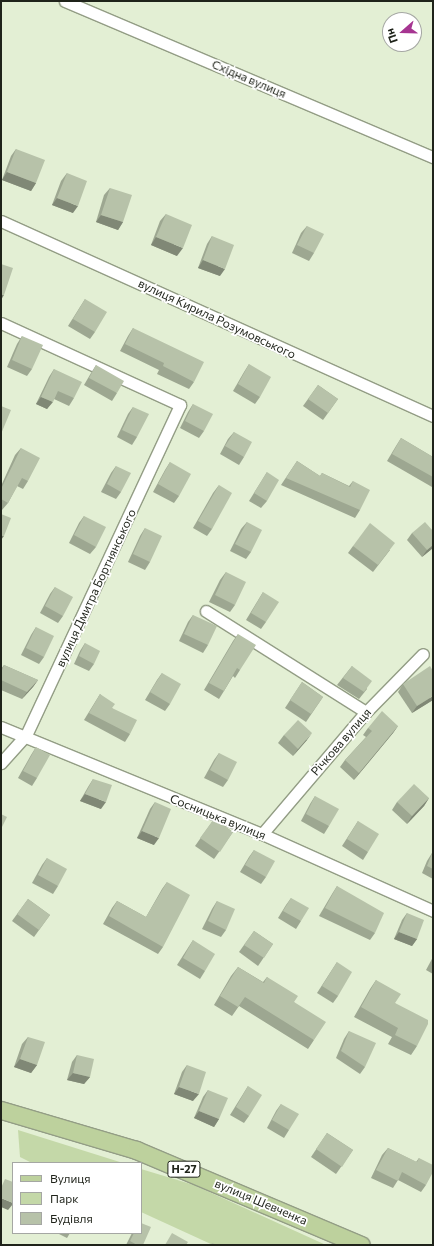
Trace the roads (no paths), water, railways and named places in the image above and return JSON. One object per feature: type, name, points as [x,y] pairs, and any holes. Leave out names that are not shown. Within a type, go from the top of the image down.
[{"type":"main road","name":"вулиця Шевченка","points":[[1,1110],[136,1150],[361,1245]]},
{"type":"street","name":"Східна вулиця","points":[[65,1],[433,157]]},
{"type":"street","name":"вулиця Кирила Розумовського","points":[[1,221],[433,416]]},
{"type":"street","name":"вулиця Дмитра Бортнянського","points":[[1,324],[180,405],[26,735],[1,763]]},
{"type":"street","points":[[206,611],[366,712]]},
{"type":"street","name":"Річкова вулиця","points":[[262,834],[366,712],[423,654]]},
{"type":"street","name":"Сосницька вулиця","points":[[1,727],[26,735],[262,834],[433,911]]}]
